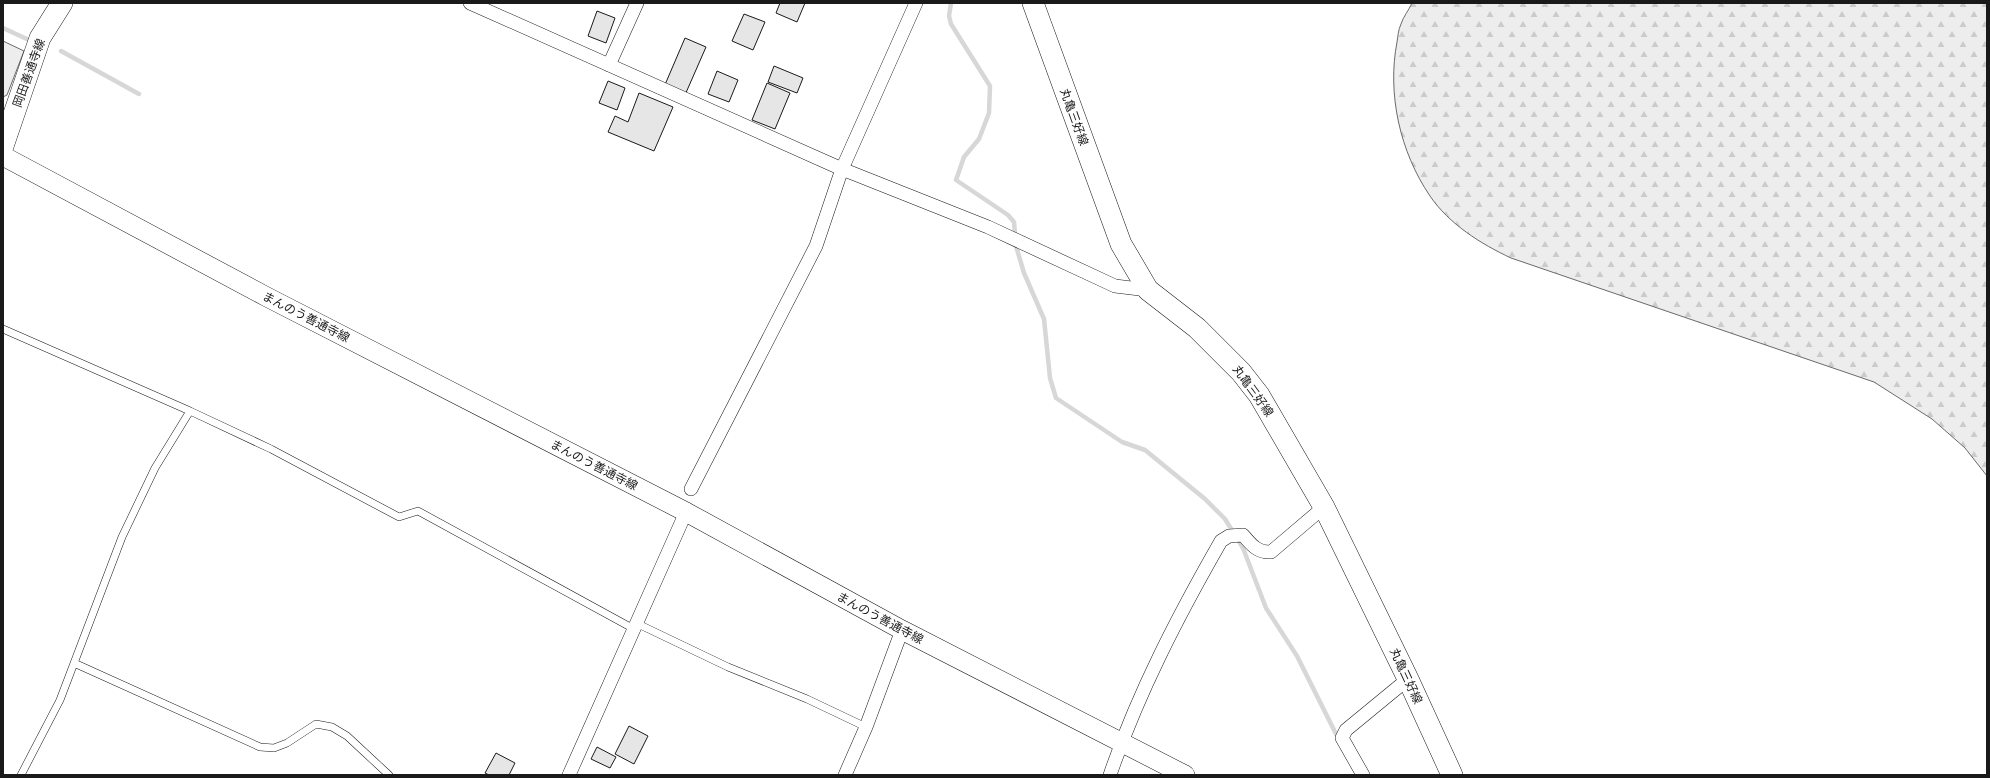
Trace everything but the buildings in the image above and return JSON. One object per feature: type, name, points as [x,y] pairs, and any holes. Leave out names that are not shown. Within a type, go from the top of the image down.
[{"type":"main road","name":"岡田善通寺線","points":[[3,146],[40,38],[62,3]]},
{"type":"main road","name":"丸亀三好線","points":[[1033,3],[1121,244],[1148,290],[1197,328],[1241,372],[1259,395],[1324,507],[1408,679],[1452,775]]},
{"type":"main road","name":"まんのう善通寺線","points":[[3,156],[267,297],[686,512],[902,630],[1185,775]]},
{"type":"street","points":[[470,3],[842,169],[1006,235],[1115,286],[1148,290]]},
{"type":"street","points":[[609,65],[637,3]]},
{"type":"street","points":[[691,490],[816,246],[842,169],[916,3]]},
{"type":"street","points":[[1110,775],[1121,743],[1179,615],[1221,541],[1229,536],[1243,535],[1258,550],[1270,552],[1324,507]]},
{"type":"street","points":[[569,775],[686,512]]},
{"type":"street","points":[[845,775],[866,727],[902,630]]},
{"type":"street","points":[[1363,775],[1342,738],[1346,730],[1408,679]]},
{"type":"lane","points":[[3,329],[190,411],[271,450],[399,518],[418,511],[635,626],[728,667],[807,699],[866,727]]},
{"type":"lane","points":[[21,775],[60,700],[122,537],[155,468],[190,411]]},
{"type":"lane","points":[[74,663],[260,747],[274,748],[287,743],[316,724],[332,727],[347,736],[389,775]]},
{"type":"green space","points":[[1412,3],[1987,3],[1987,476],[1965,448],[1932,419],[1874,382],[1511,258],[1477,240],[1446,216],[1430,196],[1420,179],[1411,161],[1398,122],[1395,102],[1394,62],[1399,29]]},
{"type":"shaded area","points":[[3,41],[24,51],[7,95],[3,97]]},
{"type":"waterway","points":[[951,3],[949,16],[951,24],[990,86],[989,113],[979,139],[964,157],[956,180],[1008,215],[1014,222],[1016,246],[1024,273],[1044,319],[1050,378],[1056,398],[1122,442],[1145,450],[1205,499],[1225,519],[1243,548],[1266,608],[1297,656],[1336,734]]},
{"type":"waterway","points":[[3,28],[29,40]]},
{"type":"waterway","points":[[61,51],[139,94]]}]
